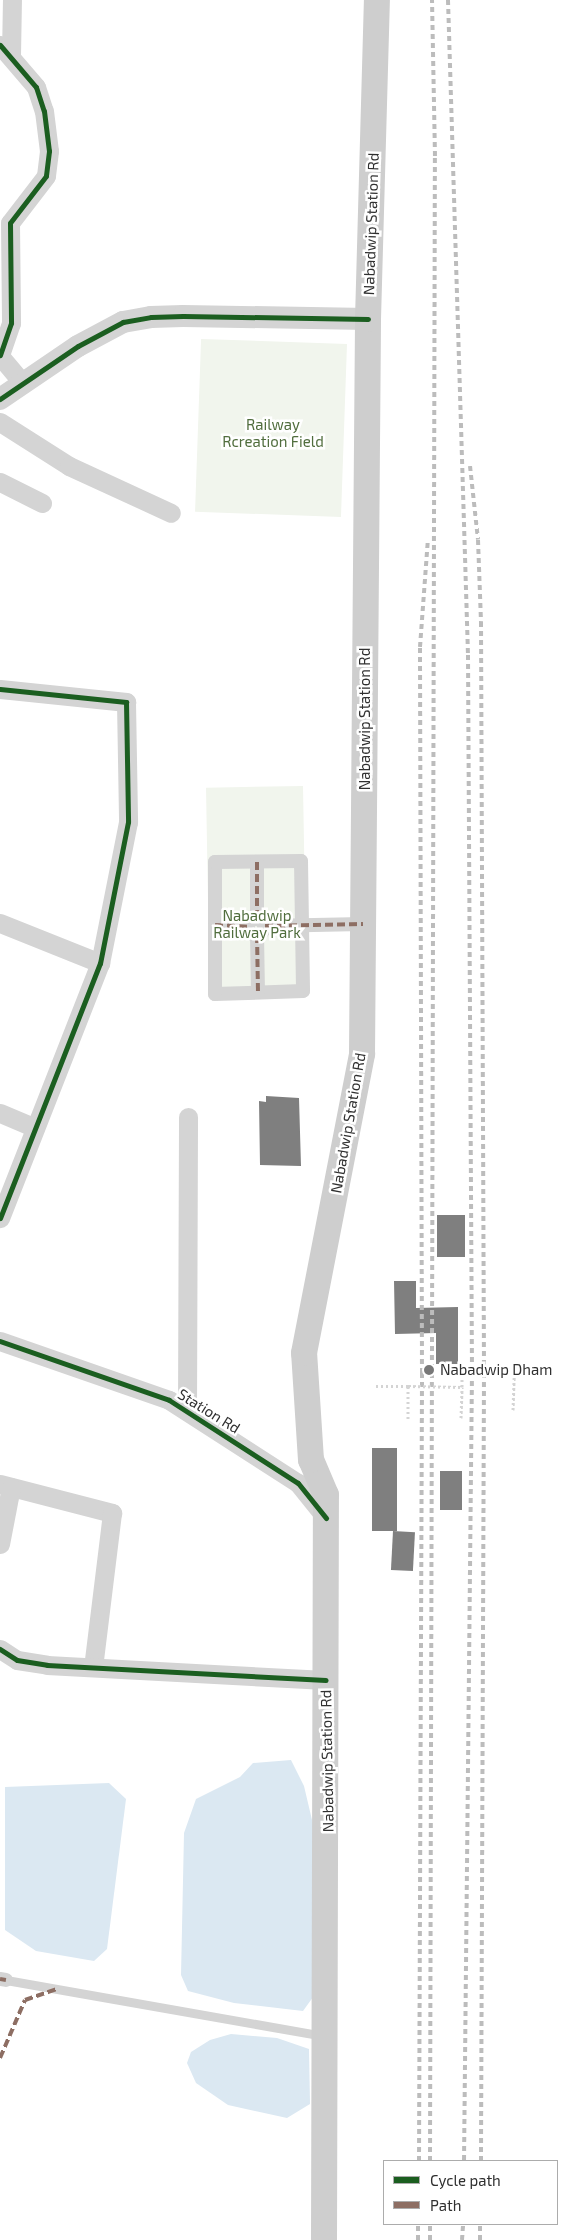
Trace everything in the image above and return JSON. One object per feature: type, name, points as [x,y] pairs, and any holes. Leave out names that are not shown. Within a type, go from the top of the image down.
[{"type":"main road","name":"Nabadwip Station Rd","points":[[324,2240],[326,1495],[312,1460],[304,1353],[362,1054],[368,319],[377,0]]},
{"type":"street","points":[[12,0],[6,50],[36,87],[44,111],[48,151],[46,176],[10,223],[11,324],[0,356],[23,383]]},
{"type":"street","points":[[0,399],[98,333],[123,322],[150,317],[368,319]]},
{"type":"street","points":[[0,422],[69,466],[170,512]]},
{"type":"street","points":[[0,482],[42,503]]},
{"type":"street","points":[[0,689],[126,702],[128,822],[100,963],[0,1218]]},
{"type":"street","points":[[301,861],[303,990],[215,994],[215,862],[257,862],[301,861]]},
{"type":"street","points":[[257,862],[258,992]]},
{"type":"street","points":[[0,924],[100,963]]},
{"type":"street","points":[[215,925],[256,927],[302,924],[363,924]]},
{"type":"street","points":[[0,1113],[35,1128]]},
{"type":"street","points":[[187,1412],[188,1117]]},
{"type":"street","name":"Station Rd","points":[[0,1341],[169,1400],[298,1483],[326,1518]]},
{"type":"street","points":[[0,1544],[5,1486],[112,1513],[93,1667]]},
{"type":"street","points":[[0,1649],[6,1655],[29,1662],[326,1680]]},
{"type":"lane","points":[[3,1980],[326,2036]]},
{"type":"path","points":[[462,1418],[462,1370],[514,1372],[513,1410]]},
{"type":"path","points":[[376,1386],[462,1387]]},
{"type":"path","points":[[408,1386],[408,1418]]},
{"type":"green space","name":"Railway Rcreation Field","points":[[201,339],[347,344],[341,517],[195,512]]},
{"type":"green space","name":"Nabadwip Railway Park","points":[[303,786],[307,995],[210,997],[206,788]]},
{"type":"shaded area","points":[[291,1760],[304,1786],[316,1837],[316,1993],[303,2011],[234,2003],[188,1991],[181,1975],[184,1833],[196,1799],[240,1777],[253,1763]]},
{"type":"shaded area","points":[[109,1783],[126,1799],[107,1949],[94,1961],[36,1951],[5,1930],[5,1787]]},
{"type":"shaded area","points":[[231,2034],[277,2038],[309,2049],[310,2104],[287,2118],[228,2105],[196,2083],[187,2063],[191,2052],[210,2040]]},
{"type":"building","points":[[266,1096],[299,1098],[301,1166],[260,1165],[259,1101],[266,1102]]},
{"type":"building","points":[[437,1215],[465,1215],[465,1257],[437,1257]]},
{"type":"building","points":[[394,1281],[416,1281],[416,1308],[458,1307],[458,1364],[436,1364],[436,1333],[395,1334]]},
{"type":"building","points":[[372,1448],[397,1448],[397,1531],[372,1531]]},
{"type":"building","points":[[440,1471],[462,1471],[462,1510],[440,1510]]},
{"type":"building","points":[[393,1531],[415,1532],[413,1571],[391,1570]]},
{"type":"railway","points":[[430,2160],[435,156],[432,0]]},
{"type":"railway","points":[[448,0],[468,655],[472,1372],[464,2160]]},
{"type":"railway","points":[[470,466],[478,540],[481,622],[484,1373],[481,2160]]},
{"type":"railway","points":[[419,2160],[422,1373],[420,647],[428,539]]},
{"type":"railway","points":[[418,2225],[418,2240]]},
{"type":"railway","points":[[430,2225],[430,2240]]},
{"type":"railway","points":[[462,2240],[463,2225]]},
{"type":"railway","points":[[480,2225],[480,2240]]},
{"type":"marked path","points":[[257,862],[257,918]]},
{"type":"marked path","points":[[265,926],[363,924]]},
{"type":"marked path","points":[[215,925],[248,927]]},
{"type":"marked path","points":[[257,935],[258,992]]},
{"type":"marked path","points":[[0,1979],[6,1980]]},
{"type":"marked path","points":[[0,2058],[25,2000],[57,1989]]},
{"type":"cycle path","points":[[0,45],[36,87],[44,111],[49,151],[46,176],[10,223],[11,323],[0,355]]},
{"type":"cycle path","points":[[0,399],[78,346],[123,322],[151,317],[183,316],[368,319]]},
{"type":"cycle path","points":[[0,689],[126,702],[128,822],[100,963],[0,1218]]},
{"type":"cycle path","points":[[0,1341],[169,1400],[298,1483],[326,1518]]},
{"type":"cycle path","points":[[0,1649],[17,1660],[47,1665],[326,1680]]},
{"type":"place","name":"Nabadwip Dham","points":[[429,1370]]}]
